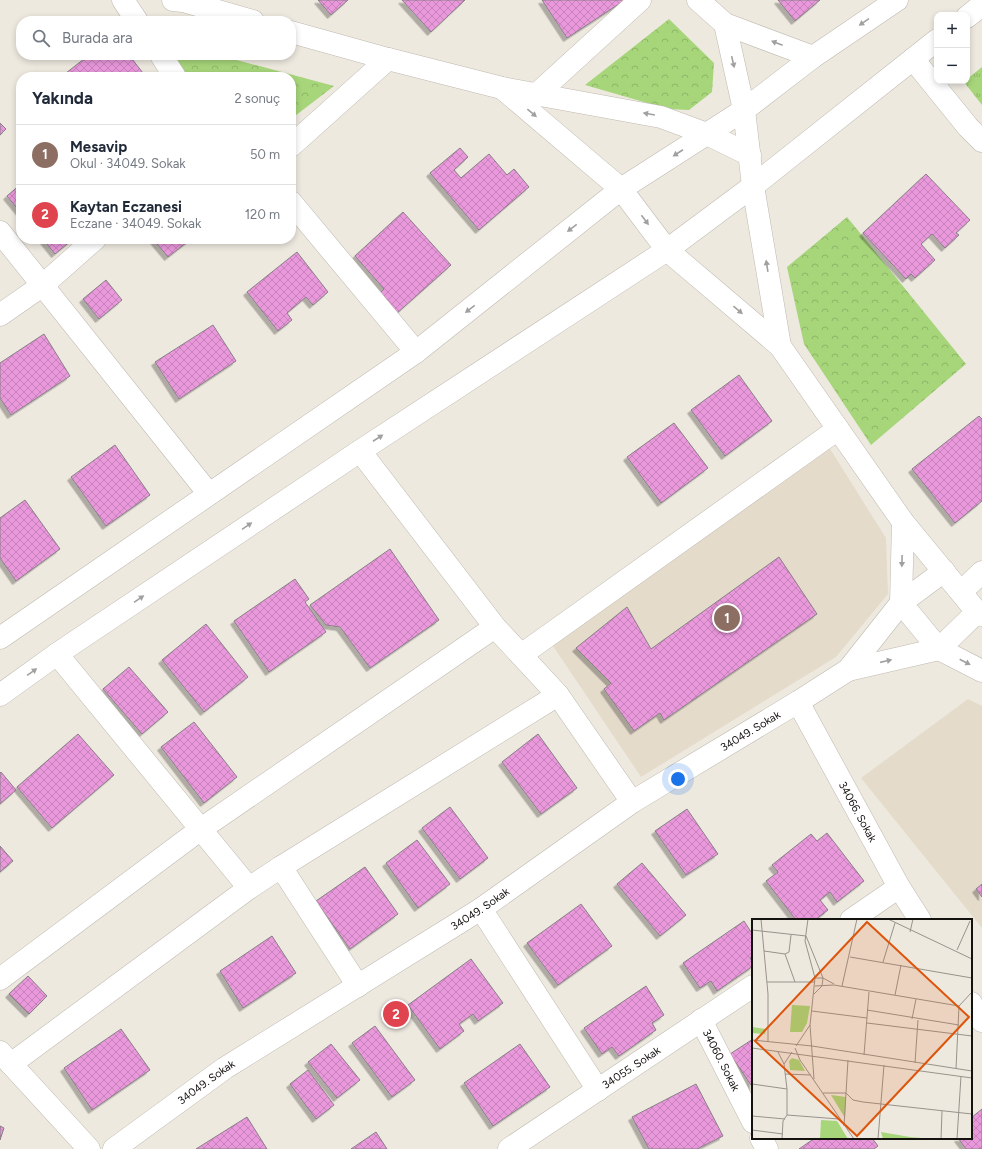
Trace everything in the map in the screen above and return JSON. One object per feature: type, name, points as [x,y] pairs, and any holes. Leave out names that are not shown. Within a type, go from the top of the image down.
[{"type":"street","points":[[123,0],[134,16]]},
{"type":"street","points":[[180,0],[236,16]]},
{"type":"street","points":[[537,94],[640,0]]},
{"type":"street","points":[[698,0],[725,24],[813,57]]},
{"type":"street","points":[[0,638],[416,352],[621,189],[744,110],[813,57],[897,0]]},
{"type":"street","points":[[970,15],[982,5]]},
{"type":"street","points":[[725,24],[744,110],[753,186],[780,346]]},
{"type":"street","points":[[296,33],[502,88],[661,117],[707,134],[750,155]]},
{"type":"street","points":[[0,695],[57,654],[360,451],[667,250],[753,186],[934,42]]},
{"type":"street","points":[[296,142],[388,59]]},
{"type":"street","points":[[913,59],[968,127],[982,141]]},
{"type":"street","points":[[164,60],[172,72]]},
{"type":"street","points":[[502,88],[621,189],[667,250],[780,346],[903,522],[980,613],[939,649],[848,670]]},
{"type":"street","points":[[296,208],[416,352]]},
{"type":"street","points":[[0,232],[209,494]]},
{"type":"street","points":[[0,315],[43,285],[89,244]]},
{"type":"street","points":[[521,655],[838,429]]},
{"type":"street","points":[[360,451],[495,627],[558,695],[632,802]]},
{"type":"street","points":[[903,522],[901,603],[939,649],[982,671]]},
{"type":"street","points":[[848,670],[901,603],[944,571]]},
{"type":"street","points":[[961,592],[982,572]]},
{"type":"street","points":[[0,979],[201,829],[495,627]]},
{"type":"street","points":[[57,654],[249,888]]},
{"type":"street","name":"34049. Sokak","points":[[114,1149],[225,1068],[481,909],[632,802],[798,702],[848,670]]},
{"type":"street","points":[[89,1149],[5,1058],[249,888],[558,695]]},
{"type":"street","name":"34066. Sokak","points":[[798,702],[899,887],[919,919]]},
{"type":"street","points":[[281,867],[358,986]]},
{"type":"street","points":[[852,919],[899,887]]},
{"type":"street","points":[[481,909],[598,1090]]},
{"type":"street","name":"34055. Sokak","points":[[510,1149],[752,987]]},
{"type":"street","points":[[972,1005],[982,1021]]},
{"type":"street","name":"34060. Sokak","points":[[701,1020],[752,1120]]},
{"type":"street","points":[[762,1139],[767,1149]]},
{"type":"shaded area","points":[[829,447],[886,538],[888,594],[836,657],[641,777],[551,643]]},
{"type":"shaded area","points":[[968,699],[982,706],[982,928],[861,778]]},
{"type":"green space","points":[[669,19],[714,63],[712,92],[689,110],[668,109],[585,85]]},
{"type":"green space","points":[[172,60],[237,60],[282,72],[183,72]]},
{"type":"green space","points":[[982,67],[982,105],[966,84],[970,84],[970,77]]},
{"type":"green space","points":[[296,76],[334,86],[296,115]]},
{"type":"green space","points":[[847,217],[966,364],[871,445],[804,344],[787,267]]},
{"type":"building","points":[[318,0],[348,0],[331,15]]},
{"type":"building","points":[[402,0],[465,0],[431,32]]},
{"type":"building","points":[[542,0],[625,0],[567,38]]},
{"type":"building","points":[[778,0],[820,0],[795,21]]},
{"type":"building","points":[[83,60],[133,60],[142,72],[67,72]]},
{"type":"building","points":[[0,123],[6,129],[0,135]]},
{"type":"building","points":[[460,148],[468,157],[454,170],[461,178],[489,154],[507,175],[514,169],[529,187],[479,230],[430,173]]},
{"type":"building","points":[[926,174],[970,220],[956,233],[959,235],[945,248],[932,234],[921,244],[935,260],[915,278],[911,274],[906,279],[863,233]]},
{"type":"building","points":[[16,188],[16,207],[7,196]]},
{"type":"building","points":[[403,212],[451,265],[396,314],[378,295],[384,289],[355,256]]},
{"type":"building","points":[[47,244],[67,244],[55,254]]},
{"type":"building","points":[[157,244],[185,244],[168,257]]},
{"type":"building","points":[[297,252],[328,292],[313,305],[306,297],[287,313],[292,320],[278,331],[247,292]]},
{"type":"building","points":[[106,280],[122,300],[99,319],[83,299]]},
{"type":"building","points":[[213,325],[236,361],[179,399],[155,362]]},
{"type":"building","points":[[44,334],[70,376],[11,415],[0,398],[0,363]]},
{"type":"building","points":[[739,375],[772,421],[725,456],[691,410]]},
{"type":"building","points":[[979,416],[982,419],[982,501],[955,523],[912,469]]},
{"type":"building","points":[[674,423],[708,468],[661,503],[627,457]]},
{"type":"building","points":[[115,445],[150,495],[106,526],[71,477]]},
{"type":"building","points":[[25,500],[60,549],[16,581],[0,558],[0,518]]},
{"type":"building","points":[[390,549],[439,620],[370,668],[340,627],[326,625],[310,605]]},
{"type":"building","points":[[779,557],[817,614],[664,720],[660,713],[634,731],[604,689],[611,683],[576,648],[627,607],[651,649]]},
{"type":"building","points":[[295,579],[309,599],[305,602],[326,632],[269,672],[234,621]]},
{"type":"building","points":[[206,624],[248,677],[204,712],[162,660]]},
{"type":"building","points":[[129,667],[168,712],[142,734],[103,689]]},
{"type":"building","points":[[194,722],[237,777],[204,803],[161,747]]},
{"type":"building","points":[[78,734],[114,775],[52,828],[17,787]]},
{"type":"building","points":[[538,734],[577,788],[541,814],[502,762]]},
{"type":"building","points":[[1,772],[16,790],[0,804],[0,773]]},
{"type":"building","points":[[450,807],[488,858],[460,879],[422,828]]},
{"type":"building","points":[[687,809],[718,854],[686,875],[655,831]]},
{"type":"building","points":[[827,833],[864,881],[837,902],[830,892],[820,900],[828,910],[816,919],[795,919],[766,881],[778,872],[772,865],[811,834],[817,841]]},
{"type":"building","points":[[417,840],[450,884],[418,908],[386,863]]},
{"type":"building","points":[[0,846],[13,861],[0,872]]},
{"type":"building","points":[[642,863],[686,915],[660,936],[617,884]]},
{"type":"building","points":[[365,867],[398,914],[350,949],[316,901]]},
{"type":"building","points":[[982,884],[982,897],[976,889]]},
{"type":"building","points":[[581,904],[612,946],[558,985],[527,943]]},
{"type":"building","points":[[744,921],[752,933],[752,957],[750,958],[752,961],[752,967],[717,991],[711,981],[700,988],[683,963]]},
{"type":"building","points":[[272,936],[296,973],[243,1008],[220,971]]},
{"type":"building","points":[[471,959],[503,1003],[478,1021],[473,1014],[459,1024],[464,1031],[440,1049],[408,1005]]},
{"type":"building","points":[[28,976],[47,996],[29,1014],[9,994]]},
{"type":"building","points":[[646,986],[664,1015],[652,1023],[656,1030],[619,1056],[612,1047],[602,1054],[584,1028]]},
{"type":"building","points":[[375,1026],[415,1080],[392,1097],[352,1043]]},
{"type":"building","points":[[121,1029],[150,1070],[92,1110],[64,1068]]},
{"type":"building","points":[[752,1040],[752,1087],[730,1054]]},
{"type":"building","points":[[331,1044],[360,1080],[337,1098],[308,1062]]},
{"type":"building","points":[[520,1044],[550,1087],[493,1126],[464,1083]]},
{"type":"building","points":[[308,1070],[334,1105],[316,1119],[290,1084]]},
{"type":"building","points":[[696,1084],[723,1136],[697,1149],[649,1149],[632,1117]]},
{"type":"building","points":[[982,1109],[982,1149],[966,1149],[959,1139],[972,1139],[972,1117]]},
{"type":"building","points":[[247,1117],[267,1149],[196,1149]]},
{"type":"building","points":[[0,1126],[4,1128],[0,1140]]},
{"type":"building","points":[[376,1132],[387,1149],[351,1149]]},
{"type":"building","points":[[814,1139],[873,1139],[878,1146],[874,1149],[799,1149]]},
{"type":"place","name":"Mesavip","points":[[727,618]]},
{"type":"place","name":"Kaytan Eczanesi","points":[[396,1014]]}]
